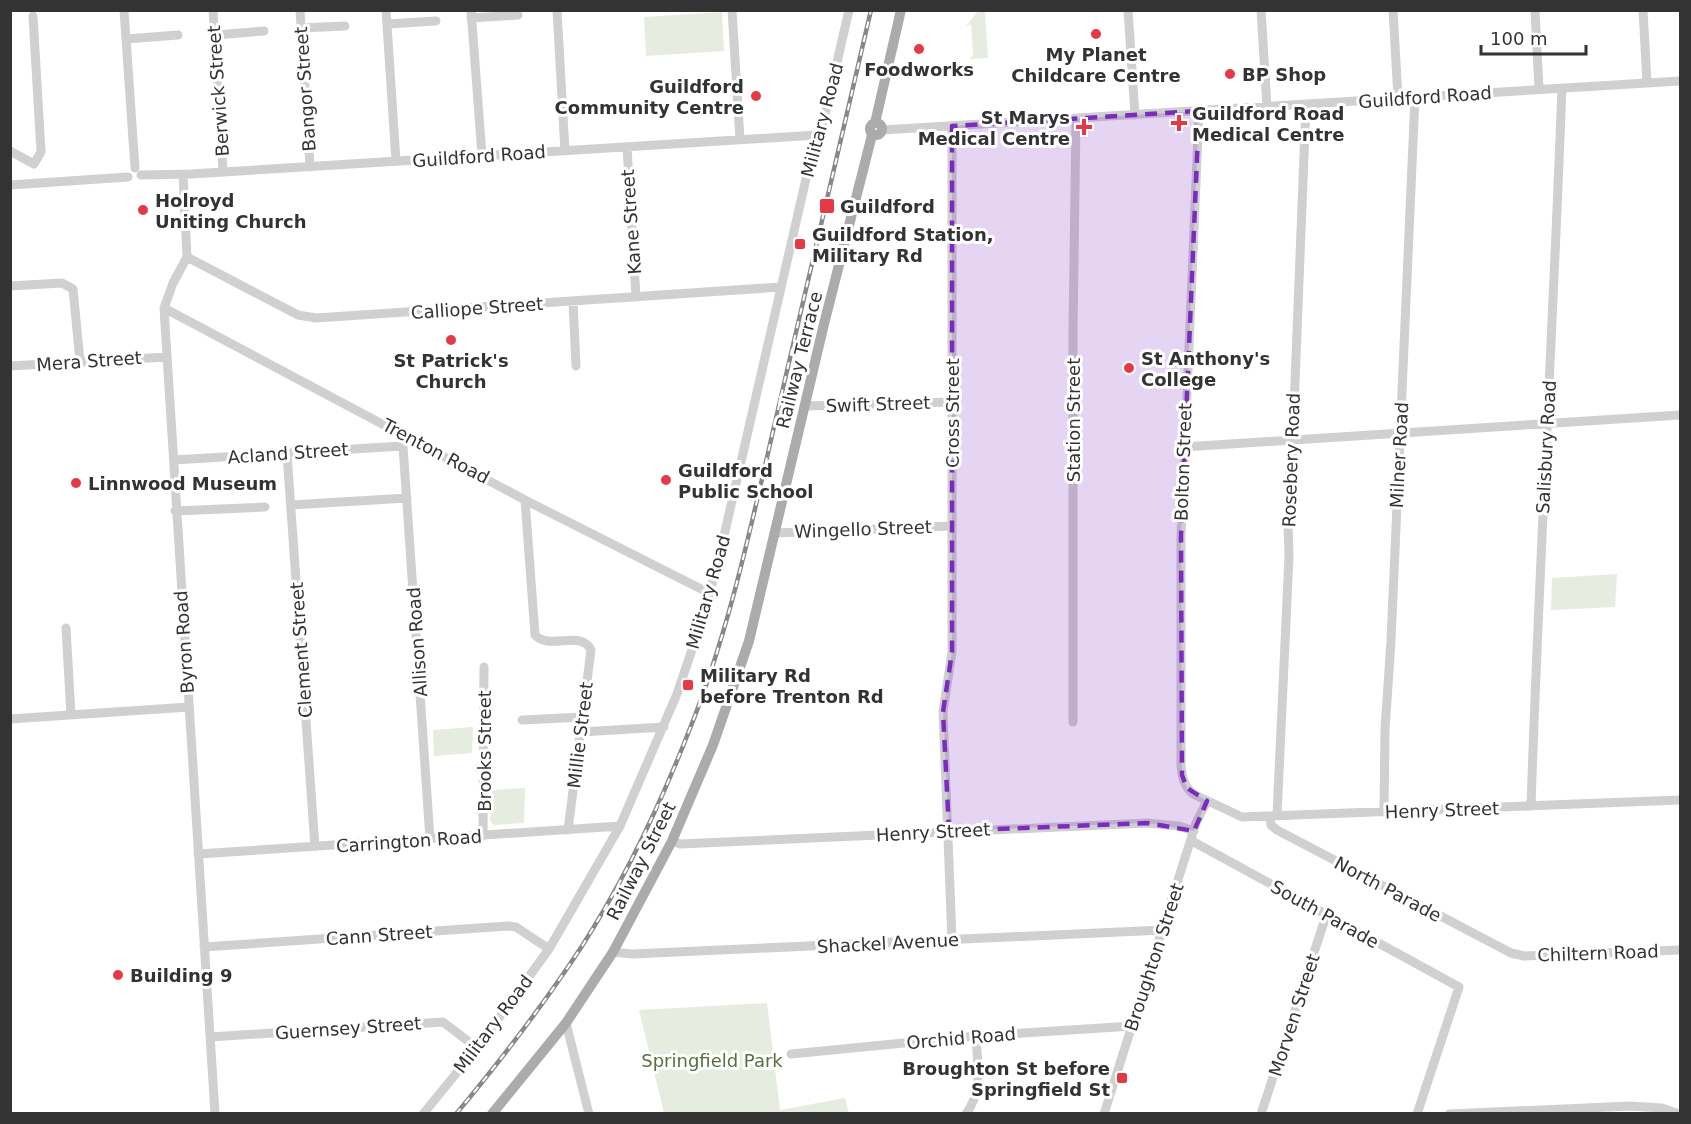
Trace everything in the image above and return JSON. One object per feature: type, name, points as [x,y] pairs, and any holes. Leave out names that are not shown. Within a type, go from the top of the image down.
[{"type":"main road","name":"Railway Terrace","points":[[760,593],[804,406],[876,129],[901,10]]},
{"type":"main road","name":"Railway Street","points":[[492,1113],[566,1023],[612,952],[672,841],[717,735],[749,641],[760,593]]},
{"type":"street","points":[[13,185],[128,177],[129,171],[138,172],[124,10]]},
{"type":"street","name":"Berwick Street","points":[[213,10],[223,172]]},
{"type":"street","name":"Bangor Street","points":[[300,10],[310,167]]},
{"type":"street","points":[[386,10],[396,161]]},
{"type":"street","points":[[557,10],[565,151]]},
{"type":"street","points":[[732,10],[740,140]]},
{"type":"street","name":"Military Road","points":[[423,1113],[477,1048],[549,949],[620,826],[664,727],[702,620],[709,593],[817,135],[823,123],[849,10]]},
{"type":"street","points":[[1128,10],[1135,115]]},
{"type":"street","points":[[1261,10],[1267,107]]},
{"type":"street","points":[[1393,10],[1398,98]]},
{"type":"street","points":[[1535,10],[1539,90]]},
{"type":"street","points":[[1643,10],[1647,83]]},
{"type":"street","points":[[482,155],[471,14],[518,15]]},
{"type":"street","points":[[10,151],[34,164],[41,152],[33,16]]},
{"type":"street","points":[[387,24],[436,21]]},
{"type":"street","points":[[301,28],[345,26]]},
{"type":"street","points":[[215,34],[264,31]]},
{"type":"street","points":[[126,39],[178,35]]},
{"type":"street","name":"Guildford Road","points":[[876,129],[1076,119],[1680,81]]},
{"type":"street","name":"Salisbury Road","points":[[1531,806],[1562,88]]},
{"type":"street","name":"Milner Road","points":[[1384,812],[1385,729],[1392,641],[1415,97]]},
{"type":"street","name":"Rosebery Road","points":[[1273,816],[1289,557],[1288,523],[1291,504],[1289,478],[1306,105]]},
{"type":"street","name":"Bolton Street","points":[[1199,111],[1180,536],[1181,766],[1187,788],[1207,801]]},
{"type":"street","name":"Station Street","points":[[1073,722],[1073,330],[1076,119]]},
{"type":"street","name":"Cross Street","points":[[952,126],[951,671],[943,712],[952,940]]},
{"type":"street","name":"Guildford Road","points":[[138,172],[183,175],[817,135]]},
{"type":"street","name":"Kane Street","points":[[627,147],[636,297]]},
{"type":"street","points":[[183,175],[187,257]]},
{"type":"street","name":"Calliope Street","points":[[187,257],[298,315],[308,318],[782,287]]},
{"type":"street","name":"Byron Road","points":[[187,257],[173,283],[164,308],[215,1113]]},
{"type":"street","points":[[10,286],[62,283],[73,289],[80,361]]},
{"type":"street","points":[[573,301],[576,366]]},
{"type":"street","name":"Trenton Road","points":[[164,308],[525,500],[709,593]]},
{"type":"street","name":"Mera Street","points":[[10,366],[167,357]]},
{"type":"street","name":"Swift Street","points":[[804,406],[952,402]]},
{"type":"street","points":[[1184,447],[1680,415]]},
{"type":"street","points":[[403,446],[409,437]]},
{"type":"street","name":"Acland Street","points":[[174,460],[403,446]]},
{"type":"street","name":"Allison Road","points":[[403,446],[430,839]]},
{"type":"street","name":"Clement Street","points":[[287,454],[315,847]]},
{"type":"street","points":[[291,505],[407,498]]},
{"type":"street","name":"Millie Street","points":[[525,500],[535,635],[546,642],[576,640],[585,642],[590,647],[591,655],[568,830]]},
{"type":"street","points":[[176,511],[265,507]]},
{"type":"street","name":"Wingello Street","points":[[775,533],[951,526]]},
{"type":"street","points":[[66,628],[71,715]]},
{"type":"street","name":"Brooks Street","points":[[483,836],[484,667]]},
{"type":"street","points":[[10,719],[189,707]]},
{"type":"street","points":[[522,720],[583,717]]},
{"type":"street","points":[[581,732],[664,727]]},
{"type":"street","points":[[1680,792],[1680,800]]},
{"type":"street","name":"Henry Street","points":[[1207,801],[1242,817],[1680,800]]},
{"type":"street","name":"Broughton Street","points":[[1104,1113],[1196,827],[1207,801]]},
{"type":"street","name":"North Parade","points":[[1273,816],[1271,825],[1277,830],[1500,949],[1515,954]]},
{"type":"street","name":"Henry Street","points":[[672,841],[680,844],[1147,823],[1196,827]]},
{"type":"street","name":"Carrington Road","points":[[198,854],[620,826]]},
{"type":"street","name":"South Parade","points":[[1196,827],[1326,916],[1459,987],[1417,1113]]},
{"type":"street","name":"Morven Street","points":[[1261,1113],[1326,916]]},
{"type":"street","name":"Cann Street","points":[[204,947],[508,926],[516,927],[549,949]]},
{"type":"street","name":"Shackel Avenue","points":[[612,952],[632,954],[1163,930]]},
{"type":"street","name":"Chiltern Road","points":[[1515,954],[1524,956],[1680,950]]},
{"type":"street","name":"Guernsey Street","points":[[210,1037],[443,1022],[477,1048]]},
{"type":"street","points":[[566,1023],[589,1113]]},
{"type":"street","name":"Orchid Road","points":[[791,1054],[976,1036],[1132,1026]]},
{"type":"street","points":[[966,1113],[973,1104],[979,1085],[976,1036]]},
{"type":"street","points":[[1449,1113],[1642,1107],[1662,1108],[1679,1113]]},
{"type":"highlighted area","points":[[1199,111],[1181,536],[1182,775],[1187,788],[1207,801],[1194,831],[1147,823],[949,831],[943,712],[952,652],[952,126]]},
{"type":"green space","points":[[979,10],[985,11],[988,58],[969,59],[973,56],[971,24],[966,26]]},
{"type":"green space","points":[[722,12],[724,51],[646,56],[644,17]]},
{"type":"green space","points":[[1617,574],[1615,607],[1551,610],[1552,578]]},
{"type":"green space","points":[[473,727],[472,753],[434,756],[433,730]]},
{"type":"green space","points":[[525,788],[524,823],[494,825],[490,821],[492,790]]},
{"type":"green space","name":"Springfield Park","points":[[767,1003],[780,1110],[845,1098],[849,1113],[664,1113],[639,1010]]},
{"type":"railway","points":[[456,1114],[506,1052],[568,968],[598,921],[654,814],[704,692],[717,653],[749,534],[871,10]]},
{"type":"place","name":"My Planet Childcare Centre","points":[[1096,34]]},
{"type":"place","name":"Foodworks","points":[[919,49]]},
{"type":"place","name":"BP Shop","points":[[1230,74]]},
{"type":"place","name":"Guildford Community Centre","points":[[756,96]]},
{"type":"place","name":"Guildford Road Medical Centre","points":[[1179,123]]},
{"type":"place","name":"St Marys Medical Centre","points":[[1084,127]]},
{"type":"place","name":"Guildford","points":[[827,206]]},
{"type":"place","name":"Holroyd Uniting Church","points":[[143,210]]},
{"type":"place","name":"Guildford Station, Military Rd","points":[[800,244]]},
{"type":"place","name":"St Patrick's Church","points":[[451,340]]},
{"type":"place","name":"St Anthony's College","points":[[1129,368]]},
{"type":"place","name":"Guildford Public School","points":[[666,480]]},
{"type":"place","name":"Linnwood Museum","points":[[76,483]]},
{"type":"place","name":"Military Rd before Trenton Rd","points":[[688,685]]},
{"type":"place","name":"Building 9","points":[[118,975]]},
{"type":"place","name":"Broughton St before Springfield St","points":[[1122,1078]]}]
